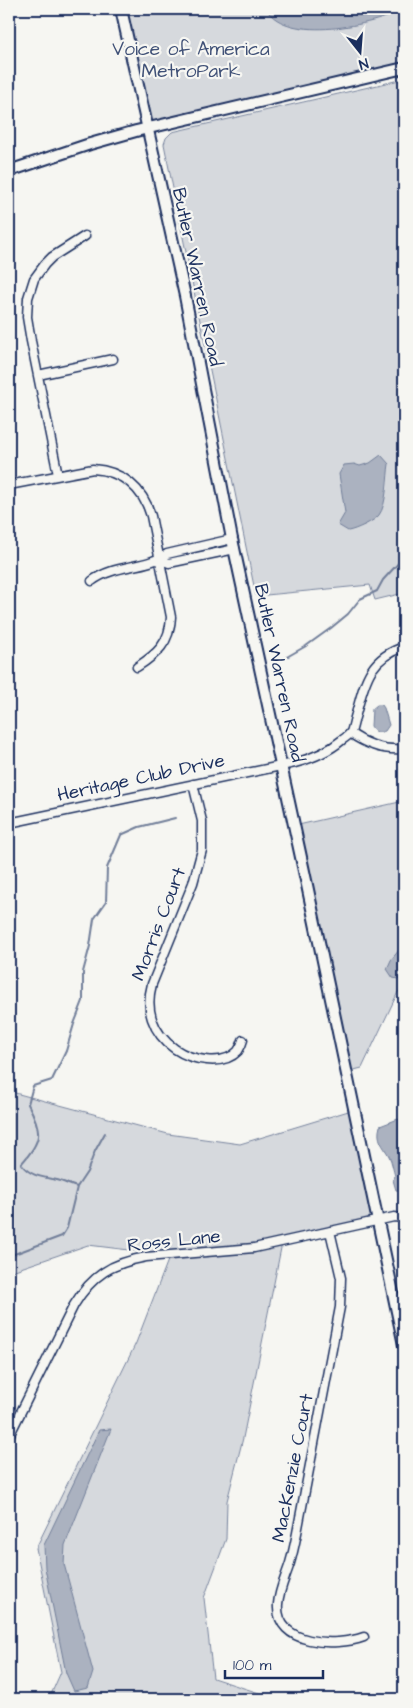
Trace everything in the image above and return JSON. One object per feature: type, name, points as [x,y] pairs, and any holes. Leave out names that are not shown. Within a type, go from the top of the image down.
[{"type":"main road","name":"Butler Warren Road","points":[[121,9],[185,296],[233,544],[379,1220],[404,1345]]},
{"type":"main road","points":[[9,172],[90,144],[148,128],[404,68]]},
{"type":"street","points":[[58,475],[27,317],[28,298],[34,280],[45,264],[52,257],[85,236]]},
{"type":"street","points":[[38,375],[113,360]]},
{"type":"street","points":[[9,485],[88,470],[103,470],[113,472],[130,482],[141,493],[148,506],[171,617],[169,632],[160,649],[153,657],[136,667]]},
{"type":"street","points":[[92,581],[103,573],[160,559],[167,554],[233,544]]},
{"type":"street","points":[[404,647],[392,651],[381,658],[371,670],[350,733],[378,748],[404,749]]},
{"type":"street","name":"Heritage Club Drive","points":[[9,823],[316,757],[334,747],[350,733]]},
{"type":"street","name":"Morris Court","points":[[193,784],[202,821],[202,850],[193,883],[149,993],[150,1013],[156,1027],[167,1043],[193,1058],[208,1060],[227,1057],[239,1049],[243,1040]]},
{"type":"street","points":[[394,1217],[404,1210]]},
{"type":"street","points":[[394,1217],[404,1218]]},
{"type":"street","name":"Ross Lane","points":[[9,1436],[74,1305],[88,1285],[102,1272],[118,1263],[139,1258],[254,1248],[394,1217]]},
{"type":"street","name":"MacKenzie Court","points":[[330,1231],[341,1278],[340,1307],[298,1533],[279,1594],[278,1609],[286,1627],[302,1638],[336,1643],[364,1637]]},
{"type":"green space","name":"Voice of America MetroPark","points":[[127,9],[404,9],[404,63],[152,122]]},
{"type":"green space","points":[[404,79],[404,593],[375,600],[370,585],[256,596],[164,144],[166,138],[172,132]]},
{"type":"green space","points":[[404,801],[404,988],[398,992],[362,1068],[346,1072],[294,826]]},
{"type":"green space","points":[[9,1057],[15,1093],[168,1134],[240,1144],[355,1109],[379,1220],[282,1243],[243,1438],[227,1501],[226,1539],[204,1598],[213,1678],[265,1695],[298,1699],[49,1699],[61,1672],[36,1548],[136,1343],[170,1255],[88,1245],[9,1272]]},
{"type":"shaded area","points":[[266,9],[404,10],[390,16],[353,26],[311,29],[292,26],[277,20]]},
{"type":"shaded area","points":[[381,455],[389,464],[382,510],[373,520],[348,531],[338,525],[345,513],[339,474],[344,465],[354,464],[360,466],[370,463]]},
{"type":"shaded area","points":[[377,705],[382,705],[384,708],[389,725],[385,731],[381,732],[377,732],[371,726],[372,709]]},
{"type":"shaded area","points":[[404,944],[403,980],[393,978],[387,969],[391,960]]},
{"type":"shaded area","points":[[398,1119],[404,1123],[404,1136],[398,1141],[399,1146],[404,1150],[404,1191],[396,1190],[391,1161],[379,1135],[380,1126]]},
{"type":"shaded area","points":[[111,1429],[65,1545],[64,1564],[93,1672],[88,1688],[74,1691],[66,1673],[45,1568],[44,1545],[99,1430]]},
{"type":"waterway","points":[[278,662],[306,646],[331,628],[348,614],[360,599],[377,591],[383,580],[404,557]]},
{"type":"waterway","points":[[77,1187],[33,1174],[21,1164],[33,1149],[38,1136],[36,1122],[28,1104],[33,1086],[52,1080],[66,1051],[83,1001],[83,972],[90,946],[94,919],[106,902],[107,868],[121,835],[139,827],[175,818]]},
{"type":"waterway","points":[[9,1256],[62,1236],[67,1228],[77,1187],[87,1172],[95,1151],[105,1133]]}]
